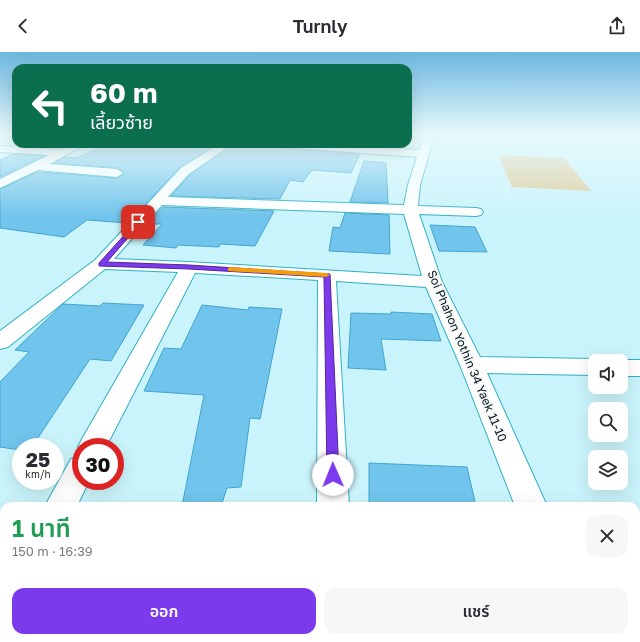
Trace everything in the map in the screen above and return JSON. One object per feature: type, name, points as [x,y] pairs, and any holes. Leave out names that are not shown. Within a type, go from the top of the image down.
[{"type":"street","points":[[0,184],[46,162]]},
{"type":"street","points":[[0,342],[101,264],[156,201],[185,171],[199,162]]},
{"type":"street","name":"Soi Phahon Yothin 34 Yaek 11-10","points":[[421,162],[414,185],[410,210],[433,282],[472,365],[529,502]]},
{"type":"street","points":[[37,166],[117,173]]},
{"type":"street","points":[[156,201],[476,212]]},
{"type":"street","points":[[101,264],[189,267],[433,282]]},
{"type":"street","points":[[97,438],[189,267]]},
{"type":"street","points":[[327,275],[334,502]]},
{"type":"street","points":[[472,365],[588,368]]},
{"type":"street","points":[[628,368],[640,368]]},
{"type":"street","points":[[63,502],[72,485]]},
{"type":"shaded area","points":[[501,162],[567,162],[591,191],[512,187]]},
{"type":"building","points":[[0,162],[32,162],[0,177]]},
{"type":"building","points":[[57,162],[189,162],[180,167],[128,223],[87,220],[64,237],[0,228],[0,189],[38,172],[117,178],[124,174],[124,172],[117,168],[55,163]]},
{"type":"building","points":[[209,162],[356,162],[351,173],[312,170],[303,182],[290,180],[280,199],[171,196],[190,175]]},
{"type":"building","points":[[364,162],[386,163],[388,203],[350,202]]},
{"type":"building","points":[[163,207],[274,211],[255,246],[220,244],[219,247],[178,245],[176,248],[143,245],[162,224],[147,224]]},
{"type":"building","points":[[345,213],[389,215],[390,254],[329,251],[333,227],[340,228]]},
{"type":"building","points":[[430,225],[475,227],[487,252],[439,251]]},
{"type":"building","points":[[103,303],[144,305],[111,361],[90,359],[38,438],[12,438],[12,449],[0,447],[0,382],[29,352],[15,350],[63,304],[100,306]]},
{"type":"building","points":[[202,305],[248,310],[249,307],[282,309],[260,419],[250,418],[241,487],[227,488],[222,502],[183,502],[204,395],[144,391],[164,348],[181,349]]},
{"type":"building","points":[[391,312],[432,314],[441,341],[381,339],[386,370],[348,368],[351,313],[391,314]]},
{"type":"building","points":[[369,463],[467,467],[475,502],[369,502]]},
{"type":"slow traffic","points":[[230,269],[326,275]]},
{"type":"route","points":[[138,222],[101,264],[189,267],[327,275],[333,475]]}]
